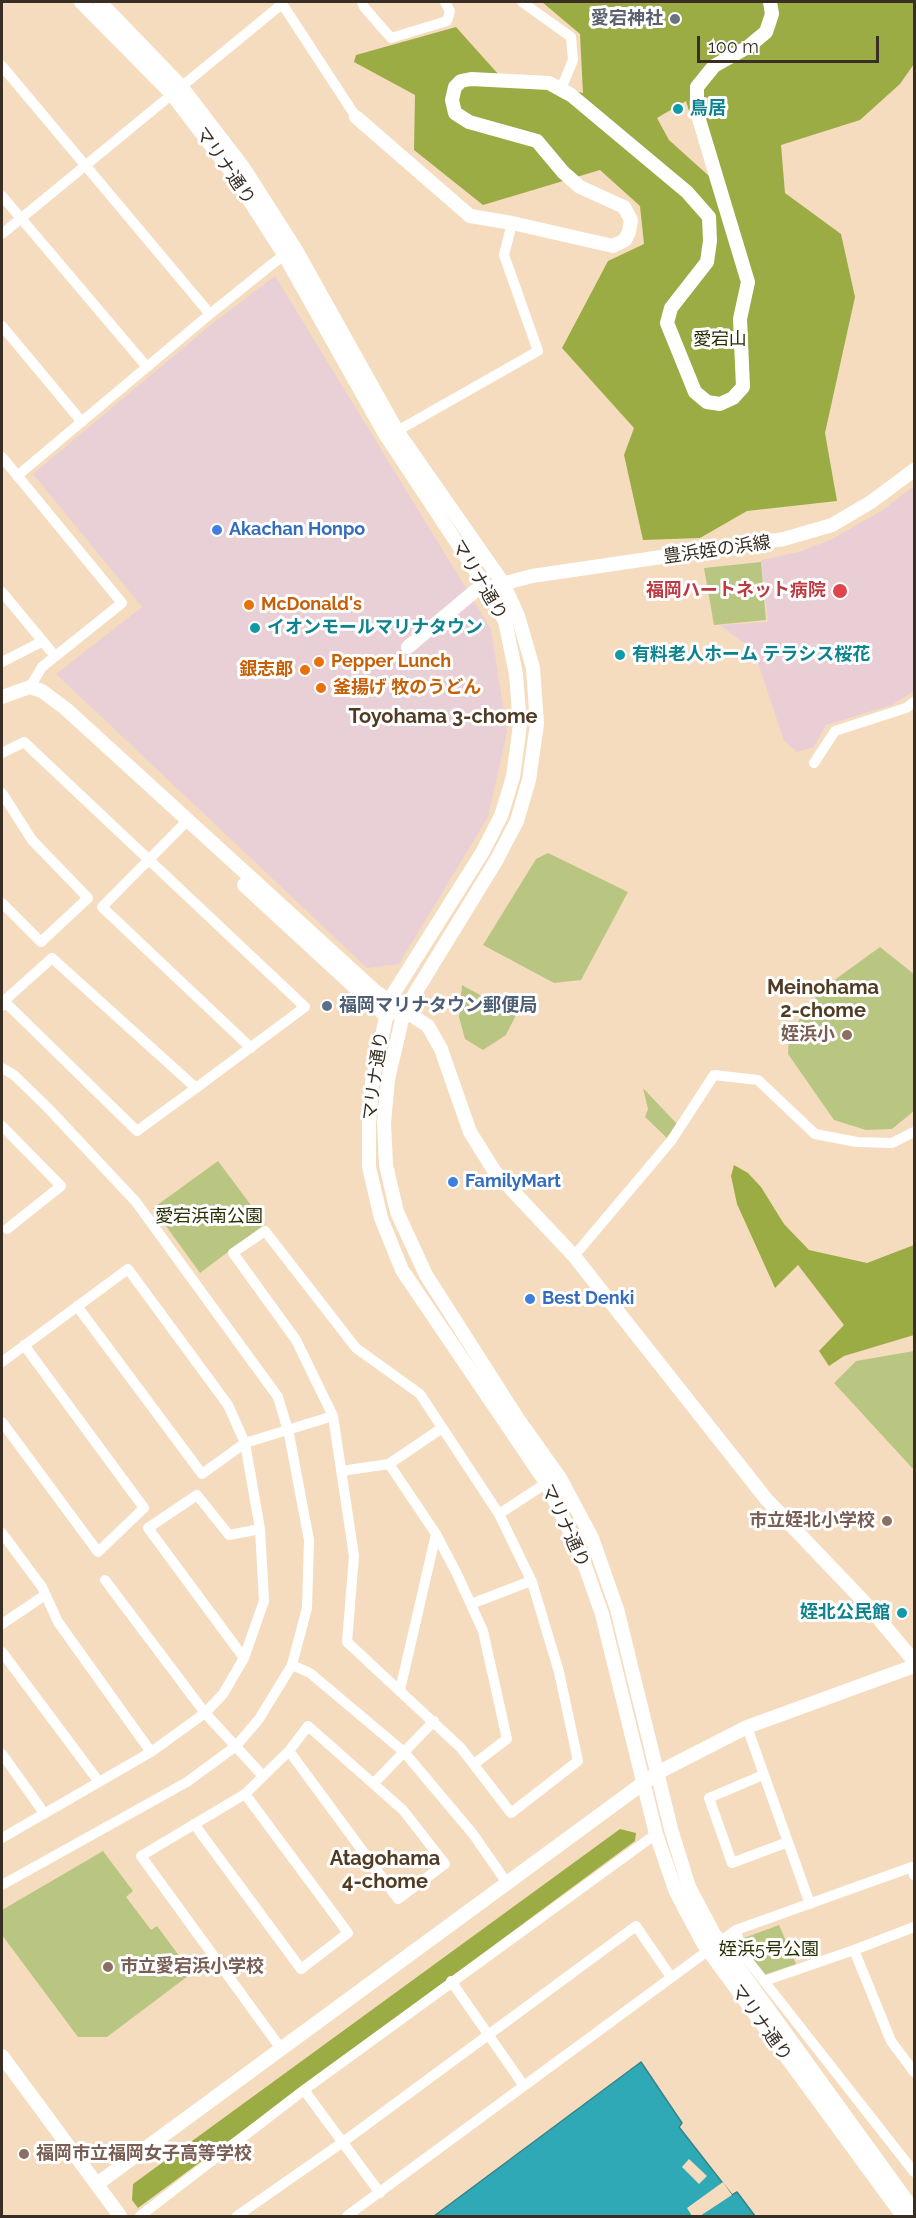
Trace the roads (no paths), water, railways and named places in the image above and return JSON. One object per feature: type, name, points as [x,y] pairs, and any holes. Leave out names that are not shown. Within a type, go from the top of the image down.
[{"type":"street","name":"マリナ通り","points":[[81,2],[176,89]]},
{"type":"street","name":"マリナ通り","points":[[100,2],[243,167],[291,253],[397,431],[503,583],[518,616],[533,668],[537,724],[529,780],[517,821],[496,861],[404,1011],[388,1079],[384,1124],[386,1165],[398,1213],[426,1275],[518,1419],[560,1478],[592,1538],[608,1577],[671,1829],[689,1887],[713,1946]]},
{"type":"street","points":[[362,2],[391,38],[447,21],[450,11],[445,2]]},
{"type":"street","points":[[522,2],[571,37],[573,60],[561,89]]},
{"type":"street","points":[[2,234],[282,3],[356,117],[470,216],[613,246],[625,240],[631,220],[624,207],[580,187],[563,172],[537,141],[469,122],[455,113],[452,99],[455,87],[460,81],[471,79],[549,83],[561,89],[592,111],[687,192],[709,217],[711,242],[707,262],[671,308],[667,323],[695,392],[707,402],[720,404],[733,398],[743,387],[741,319],[748,282],[697,113],[697,87],[714,66],[748,47],[766,32],[772,14],[770,2]]},
{"type":"street","points":[[2,66],[210,314]]},
{"type":"street","points":[[2,196],[147,367]]},
{"type":"street","points":[[397,431],[538,351],[504,255],[512,223]]},
{"type":"street","name":"マリナ通り","points":[[291,253],[385,434],[486,587],[505,621],[516,674],[520,725],[513,777],[501,816],[482,853],[390,999],[385,1015],[372,1082],[369,1124],[369,1167],[381,1218],[402,1270],[545,1481],[580,1552],[602,1614],[656,1834],[676,1892],[908,2212]]},
{"type":"street","points":[[17,476],[210,314],[291,253]]},
{"type":"street","points":[[2,326],[82,422]]},
{"type":"street","points":[[2,457],[122,603],[42,667],[30,687]]},
{"type":"street","name":"豊浜姪の浜線","points":[[408,647],[475,591],[486,587],[784,539],[832,525],[871,502],[915,470]]},
{"type":"street","points":[[2,592],[55,657]]},
{"type":"street","points":[[2,662],[43,642]]},
{"type":"street","points":[[2,697],[30,687],[42,691],[66,709],[385,1015],[404,1011]]},
{"type":"street","points":[[2,706],[31,695],[41,698],[74,724],[376,992],[390,999],[428,1026],[441,1049],[470,1132],[495,1172],[574,1256],[768,1500],[868,1606],[915,1661]]},
{"type":"street","points":[[814,762],[835,731],[906,708],[915,702]]},
{"type":"street","points":[[2,753],[24,742],[305,1007],[196,1088],[137,1131],[2,1002],[52,958],[196,1088]]},
{"type":"street","points":[[2,793],[32,840],[88,898],[41,942],[2,903]]},
{"type":"street","points":[[185,824],[102,907],[250,1048]]},
{"type":"street","points":[[2,1068],[14,1075],[48,1108],[136,1202],[279,1397],[289,1431],[309,1540],[307,1608],[292,1665],[259,1719],[236,1746],[188,1782],[2,1885]]},
{"type":"street","points":[[574,1256],[670,1141],[714,1075],[759,1080],[815,1134],[857,1142],[892,1143],[915,1132]]},
{"type":"street","points":[[2,1126],[61,1186],[3,1228]]},
{"type":"street","points":[[265,1231],[356,1348],[420,1394],[499,1514],[531,1581],[559,1672],[578,1761],[511,1813],[474,1764],[434,1721],[347,1642],[354,1556],[333,1416],[296,1340],[233,1253],[265,1231]]},
{"type":"street","points":[[2,1362],[128,1269],[228,1405],[245,1443],[260,1529],[264,1601],[244,1658],[223,1694],[205,1713],[151,1752],[2,1838]]},
{"type":"street","points":[[77,1306],[202,1474],[245,1443],[333,1416]]},
{"type":"street","points":[[2,1422],[98,1552],[144,1508],[24,1345]]},
{"type":"street","points":[[341,1470],[389,1464],[441,1428]]},
{"type":"street","points":[[389,1464],[436,1534],[483,1631],[507,1739],[474,1764]]},
{"type":"street","points":[[499,1514],[545,1481],[560,1478]]},
{"type":"street","points":[[244,1658],[148,1528],[197,1495],[229,1535],[260,1529]]},
{"type":"street","points":[[2,1533],[45,1595],[58,1623],[151,1752]]},
{"type":"street","points":[[400,1690],[436,1534]]},
{"type":"street","points":[[105,1580],[205,1713],[263,1776]]},
{"type":"street","points":[[471,1604],[531,1581]]},
{"type":"street","points":[[2,1624],[45,1595]]},
{"type":"street","points":[[2,1652],[99,1782]]},
{"type":"street","points":[[292,1665],[310,1673],[404,1752],[473,1834],[507,1884]]},
{"type":"street","points":[[97,2184],[657,1773],[747,1727],[915,1666]]},
{"type":"street","points":[[373,1784],[434,1721]]},
{"type":"street","points":[[282,2050],[141,1856],[245,1794],[289,1751],[308,1726],[402,1810],[445,1864],[398,1899],[289,1751]]},
{"type":"street","points":[[747,1727],[810,1904]]},
{"type":"street","points":[[2,1754],[44,1813]]},
{"type":"street","points":[[763,1774],[709,1798],[732,1863],[788,1842]]},
{"type":"street","points":[[194,1824],[301,1970],[348,1934],[245,1794]]},
{"type":"street","points":[[140,2217],[304,2090],[656,1834]]},
{"type":"street","points":[[348,2217],[736,1930],[912,1867],[915,1875]]},
{"type":"street","points":[[237,2217],[343,2142],[636,1926],[671,1977]]},
{"type":"street","points":[[764,1981],[915,1927]]},
{"type":"street","points":[[736,1930],[742,1953],[915,2172]]},
{"type":"street","points":[[854,1950],[891,2041],[915,2072]]},
{"type":"street","points":[[451,1982],[524,2085]]},
{"type":"street","points":[[2,2056],[120,2217]]},
{"type":"street","points":[[304,2090],[380,2193]]},
{"type":"water","points":[[641,2062],[682,2123],[679,2127],[732,2195],[737,2192],[755,2216],[434,2216]]},
{"type":"place","name":"愛宕神社","points":[[675,19]]},
{"type":"place","name":"鳥居","points":[[678,109]]},
{"type":"place","name":"Akachan Honpo","points":[[217,530]]},
{"type":"place","name":"福岡ハートネット病院","points":[[840,591]]},
{"type":"place","name":"McDonald's","points":[[249,605]]},
{"type":"place","name":"イオンモールマリナタウン","points":[[255,628]]},
{"type":"place","name":"有料老人ホーム テラシス桜花","points":[[620,655]]},
{"type":"place","name":"Pepper Lunch","points":[[319,662]]},
{"type":"place","name":"銀志郎","points":[[305,670]]},
{"type":"place","name":"釜揚げ 牧のうどん","points":[[321,688]]},
{"type":"place","name":"福岡マリナタウン郵便局","points":[[327,1006]]},
{"type":"place","name":"姪浜小","points":[[847,1035]]},
{"type":"place","name":"FamilyMart","points":[[453,1182]]},
{"type":"place","name":"Best Denki","points":[[530,1299]]},
{"type":"place","name":"市立姪北小学校","points":[[887,1521]]},
{"type":"place","name":"姪北公民館","points":[[902,1613]]},
{"type":"place","name":"市立愛宕浜小学校","points":[[108,1967]]},
{"type":"place","name":"福岡市立福岡女子高等学校","points":[[24,2154]]},
{"type":"district","name":"Toyohama 3-chome","points":[[443,717]]},
{"type":"district","name":"Meinohama 2-chome","points":[[823,1000]]},
{"type":"district","name":"Atagohama 4-chome","points":[[385,1870]]},
{"type":"park label","name":"愛宕山","points":[[720,340]]},
{"type":"park label","name":"愛宕浜南公園","points":[[209,1217]]},
{"type":"park label","name":"姪浜5号公園","points":[[769,1950]]}]
